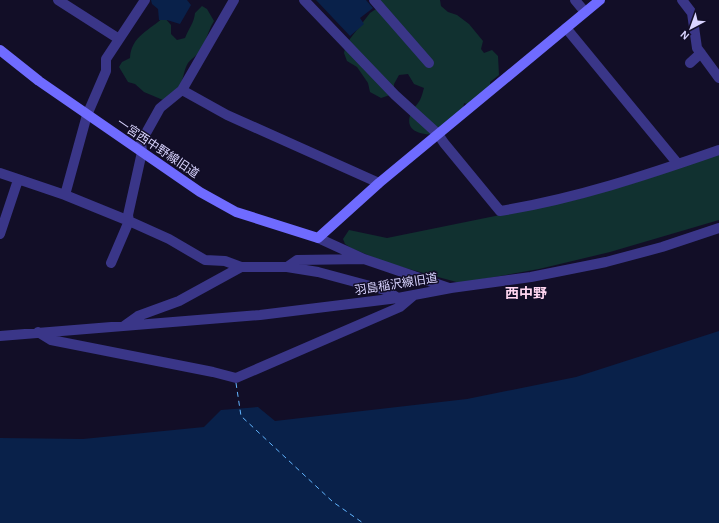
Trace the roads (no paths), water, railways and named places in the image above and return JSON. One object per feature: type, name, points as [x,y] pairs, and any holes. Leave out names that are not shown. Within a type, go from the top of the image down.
[{"type":"street","points":[[58,0],[119,39]]},
{"type":"street","points":[[65,195],[87,115],[106,71],[106,59],[145,0]]},
{"type":"street","points":[[111,263],[129,222],[128,215],[142,152],[141,142],[160,108],[182,90],[234,0]]},
{"type":"street","points":[[304,0],[395,95],[438,134],[500,211],[536,205],[599,190],[719,150]]},
{"type":"street","points":[[374,0],[429,63]]},
{"type":"street","points":[[575,0],[585,12]]},
{"type":"street","points":[[318,238],[379,183],[600,0]]},
{"type":"street","points":[[682,0],[692,13],[697,48],[719,78]]},
{"type":"street","points":[[566,28],[678,164]]},
{"type":"street","name":"一宮西中野線旧道","points":[[0,50],[39,81],[200,192],[236,212],[318,238]]},
{"type":"street","points":[[690,63],[701,53]]},
{"type":"street","points":[[182,90],[227,115],[379,183]]},
{"type":"street","points":[[0,173],[65,195],[129,222],[169,239],[205,260],[224,261],[241,266],[288,267],[318,272],[385,290],[398,298]]},
{"type":"street","points":[[0,234],[18,180]]},
{"type":"street","points":[[451,288],[531,277],[606,262],[662,247],[719,228]]},
{"type":"street","name":"羽島稲沢線旧道","points":[[318,238],[364,259],[451,288]]},
{"type":"street","points":[[288,267],[297,260],[364,259]]},
{"type":"street","points":[[122,327],[138,316],[179,301],[241,266]]},
{"type":"street","name":"羽島稲沢線旧道","points":[[0,336],[260,315],[398,298],[451,288]]},
{"type":"street","points":[[38,332],[51,340],[213,372],[236,378],[400,306],[414,295]]},
{"type":"water","points":[[151,0],[187,0],[191,5],[180,24],[167,20],[159,20],[158,9],[152,4]]},
{"type":"water","points":[[316,0],[366,0],[373,8],[360,18],[364,24],[350,36]]},
{"type":"water","points":[[719,331],[719,523],[0,523],[0,438],[83,439],[204,427],[221,410],[258,407],[275,421],[467,399],[576,377]]},
{"type":"district","name":"西中野","points":[[526,294]]}]
